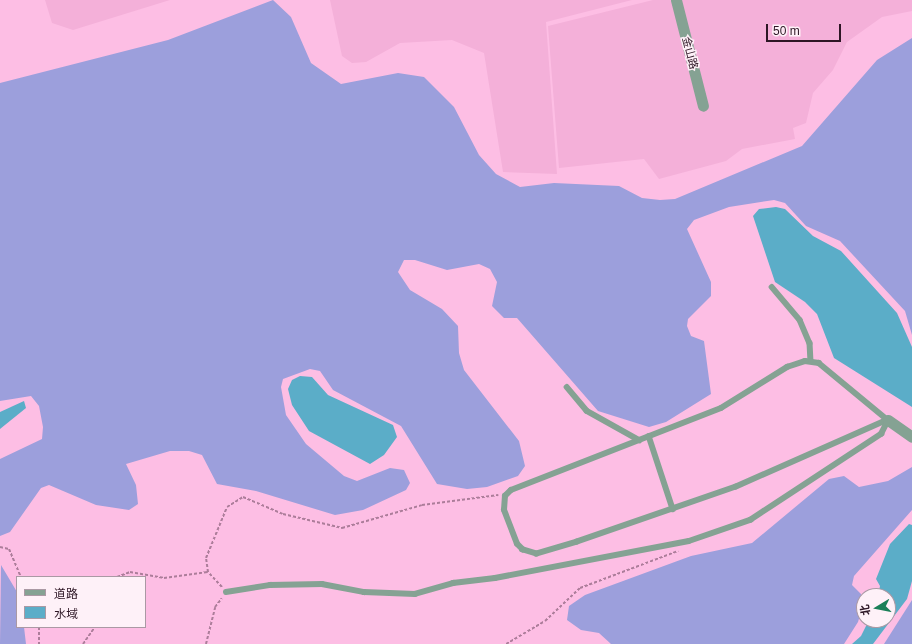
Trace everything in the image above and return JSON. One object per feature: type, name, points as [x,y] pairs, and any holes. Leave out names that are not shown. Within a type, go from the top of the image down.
[{"type":"street","name":"金山路","points":[[676,0],[704,106]]},
{"type":"street","points":[[888,420],[912,437]]},
{"type":"lane","points":[[772,287],[800,320],[810,343],[811,361]]},
{"type":"lane","points":[[811,361],[819,363],[888,420],[736,487],[538,554],[523,550],[517,544],[504,510],[506,496],[511,490],[721,408],[787,367],[811,361]]},
{"type":"lane","points":[[567,387],[587,411],[639,440]]},
{"type":"lane","points":[[226,592],[270,585],[322,584],[364,592],[415,594],[453,583],[495,578],[689,541],[750,520],[881,434],[888,420]]},
{"type":"lane","points":[[649,436],[673,509]]},
{"type":"path","points":[[206,644],[215,607],[226,592],[208,572],[206,558],[210,542],[227,507],[243,497],[283,514],[342,528],[422,505],[495,494],[506,496]]},
{"type":"path","points":[[506,644],[545,621],[580,588],[676,552],[689,541]]},
{"type":"path","points":[[0,547],[9,549],[21,576]]},
{"type":"path","points":[[120,576],[130,572],[164,578],[208,572]]},
{"type":"path","points":[[39,628],[39,644]]},
{"type":"path","points":[[83,644],[94,628]]},
{"type":"shaded area","points":[[45,0],[170,0],[73,30],[52,23]]},
{"type":"shaded area","points":[[273,0],[291,17],[311,63],[341,84],[398,73],[424,77],[454,107],[479,155],[496,174],[520,187],[554,183],[619,186],[642,198],[660,200],[675,199],[802,146],[877,60],[912,38],[912,335],[905,311],[840,241],[806,226],[785,203],[774,200],[729,207],[694,220],[687,229],[711,282],[711,296],[688,319],[687,326],[691,336],[704,341],[711,394],[666,422],[649,427],[598,411],[517,318],[504,318],[492,306],[497,282],[490,269],[479,264],[447,270],[415,260],[404,260],[398,272],[410,290],[442,309],[458,326],[459,353],[464,370],[519,441],[525,466],[518,476],[487,487],[467,489],[437,484],[401,426],[333,390],[320,371],[310,369],[283,379],[281,387],[286,415],[306,444],[344,476],[357,481],[390,468],[404,470],[410,483],[406,490],[363,510],[335,515],[256,491],[217,484],[202,455],[189,451],[170,451],[126,464],[136,485],[138,504],[129,510],[96,505],[49,485],[41,488],[10,532],[0,536],[0,459],[42,439],[43,427],[39,406],[31,396],[0,401],[0,83],[168,40]]},
{"type":"shaded area","points":[[330,0],[632,0],[546,22],[557,174],[503,172],[484,53],[452,40],[400,43],[366,62],[352,63],[342,56]]},
{"type":"shaded area","points":[[653,0],[912,0],[912,11],[882,17],[847,42],[833,70],[813,93],[806,123],[793,128],[795,139],[742,149],[726,161],[659,179],[644,159],[559,168],[548,26]]},
{"type":"shaded area","points":[[912,467],[912,510],[854,576],[852,585],[856,589],[856,625],[844,644],[611,644],[599,633],[581,630],[567,620],[569,606],[585,595],[691,556],[752,543],[829,479],[844,476],[859,487],[888,481]]},
{"type":"shaded area","points":[[1,565],[16,590],[16,628],[24,628],[26,644],[0,644]]},
{"type":"shaded area","points":[[912,600],[912,644],[884,644],[894,628],[896,628],[896,625]]},
{"type":"water","points":[[776,207],[785,209],[813,236],[841,251],[897,313],[912,347],[912,407],[834,358],[817,314],[805,302],[775,282],[753,216],[759,209]]},
{"type":"water","points":[[300,376],[312,377],[328,395],[393,425],[397,437],[384,455],[370,464],[309,431],[292,405],[288,389],[292,380]]},
{"type":"water","points":[[24,401],[26,408],[0,429],[0,412]]},
{"type":"water","points":[[909,524],[912,525],[912,581],[907,599],[896,614],[896,588],[880,588],[876,579],[890,544]]},
{"type":"water","points":[[865,628],[885,628],[873,644],[852,644],[861,636]]}]
